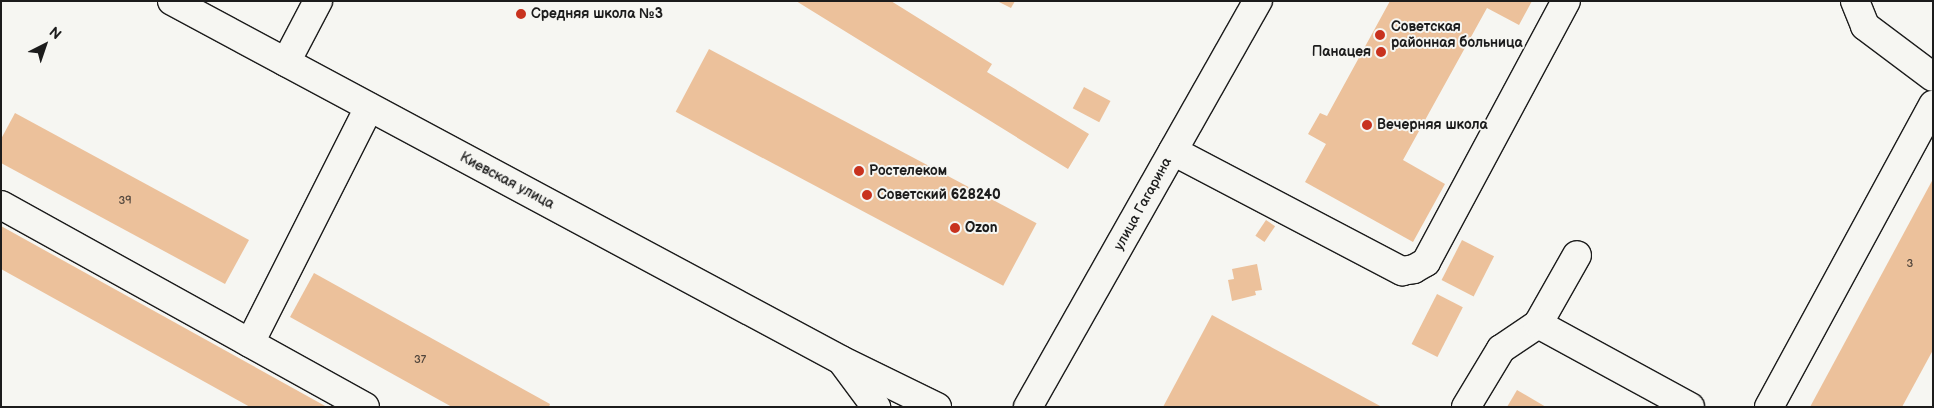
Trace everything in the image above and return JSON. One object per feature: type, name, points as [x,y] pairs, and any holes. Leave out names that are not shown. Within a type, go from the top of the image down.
[{"type":"main road","name":"Киевская улица","points":[[172,1],[841,360],[937,407]]},
{"type":"main road","points":[[286,62],[318,1]]},
{"type":"main road","name":"улица Гагарина","points":[[1028,407],[1258,1]]},
{"type":"main road","points":[[1173,151],[1402,271],[1414,269],[1426,262],[1566,1]]},
{"type":"main road","points":[[1855,1],[1865,26],[1933,77]]},
{"type":"main road","points":[[1769,407],[1933,105]]},
{"type":"main road","points":[[250,343],[369,107]]},
{"type":"main road","points":[[1,205],[365,407]]},
{"type":"main road","points":[[1466,407],[1501,349],[1538,324],[1577,255]]},
{"type":"main road","points":[[1538,324],[1690,407]]},
{"type":"main road","name":"Киевская улица","points":[[841,360],[876,407]]},
{"type":"building","points":[[796,1],[891,1],[992,64],[987,72],[1089,134],[1068,169]]},
{"type":"building","points":[[997,1],[1015,1],[1011,8]]},
{"type":"building","name":"Вечерняя школа","points":[[1390,1],[1532,1],[1519,25],[1487,8],[1403,160],[1445,184],[1413,242],[1305,182],[1326,144],[1308,134],[1320,113],[1327,116]]},
{"type":"building","name":"Ростелеком","points":[[709,49],[1037,223],[1003,286],[676,112]]},
{"type":"building","points":[[1084,87],[1110,101],[1099,122],[1073,108]]},
{"type":"building","points":[[15,113],[249,240],[225,284],[1,163],[1,139]]},
{"type":"building","points":[[1933,179],[1933,350],[1902,407],[1810,407]]},
{"type":"building","points":[[1266,220],[1275,226],[1264,242],[1255,236]]},
{"type":"building","points":[[1,226],[327,407],[250,407],[1,269]]},
{"type":"building","points":[[1462,240],[1494,256],[1474,296],[1442,280]]},
{"type":"building","points":[[1257,264],[1262,290],[1255,291],[1256,295],[1232,301],[1228,280],[1234,279],[1232,269]]},
{"type":"building","points":[[314,273],[550,404],[549,407],[452,407],[290,317]]},
{"type":"building","points":[[1437,294],[1463,307],[1437,357],[1412,344]]},
{"type":"building","points":[[1212,315],[1382,407],[1163,407]]},
{"type":"building","points":[[1517,390],[1546,407],[1507,407]]},
{"type":"place","name":"Средняя школа №3","points":[[521,14]]},
{"type":"place","name":"Советская районная больница","points":[[1380,35]]},
{"type":"place","name":"Панацея","points":[[1381,52]]},
{"type":"place","name":"Вечерняя школа","points":[[1367,125]]},
{"type":"place","name":"Ростелеком","points":[[859,171]]},
{"type":"place","name":"Советский 628240","points":[[867,195]]},
{"type":"place","name":"Ozon","points":[[955,228]]}]
